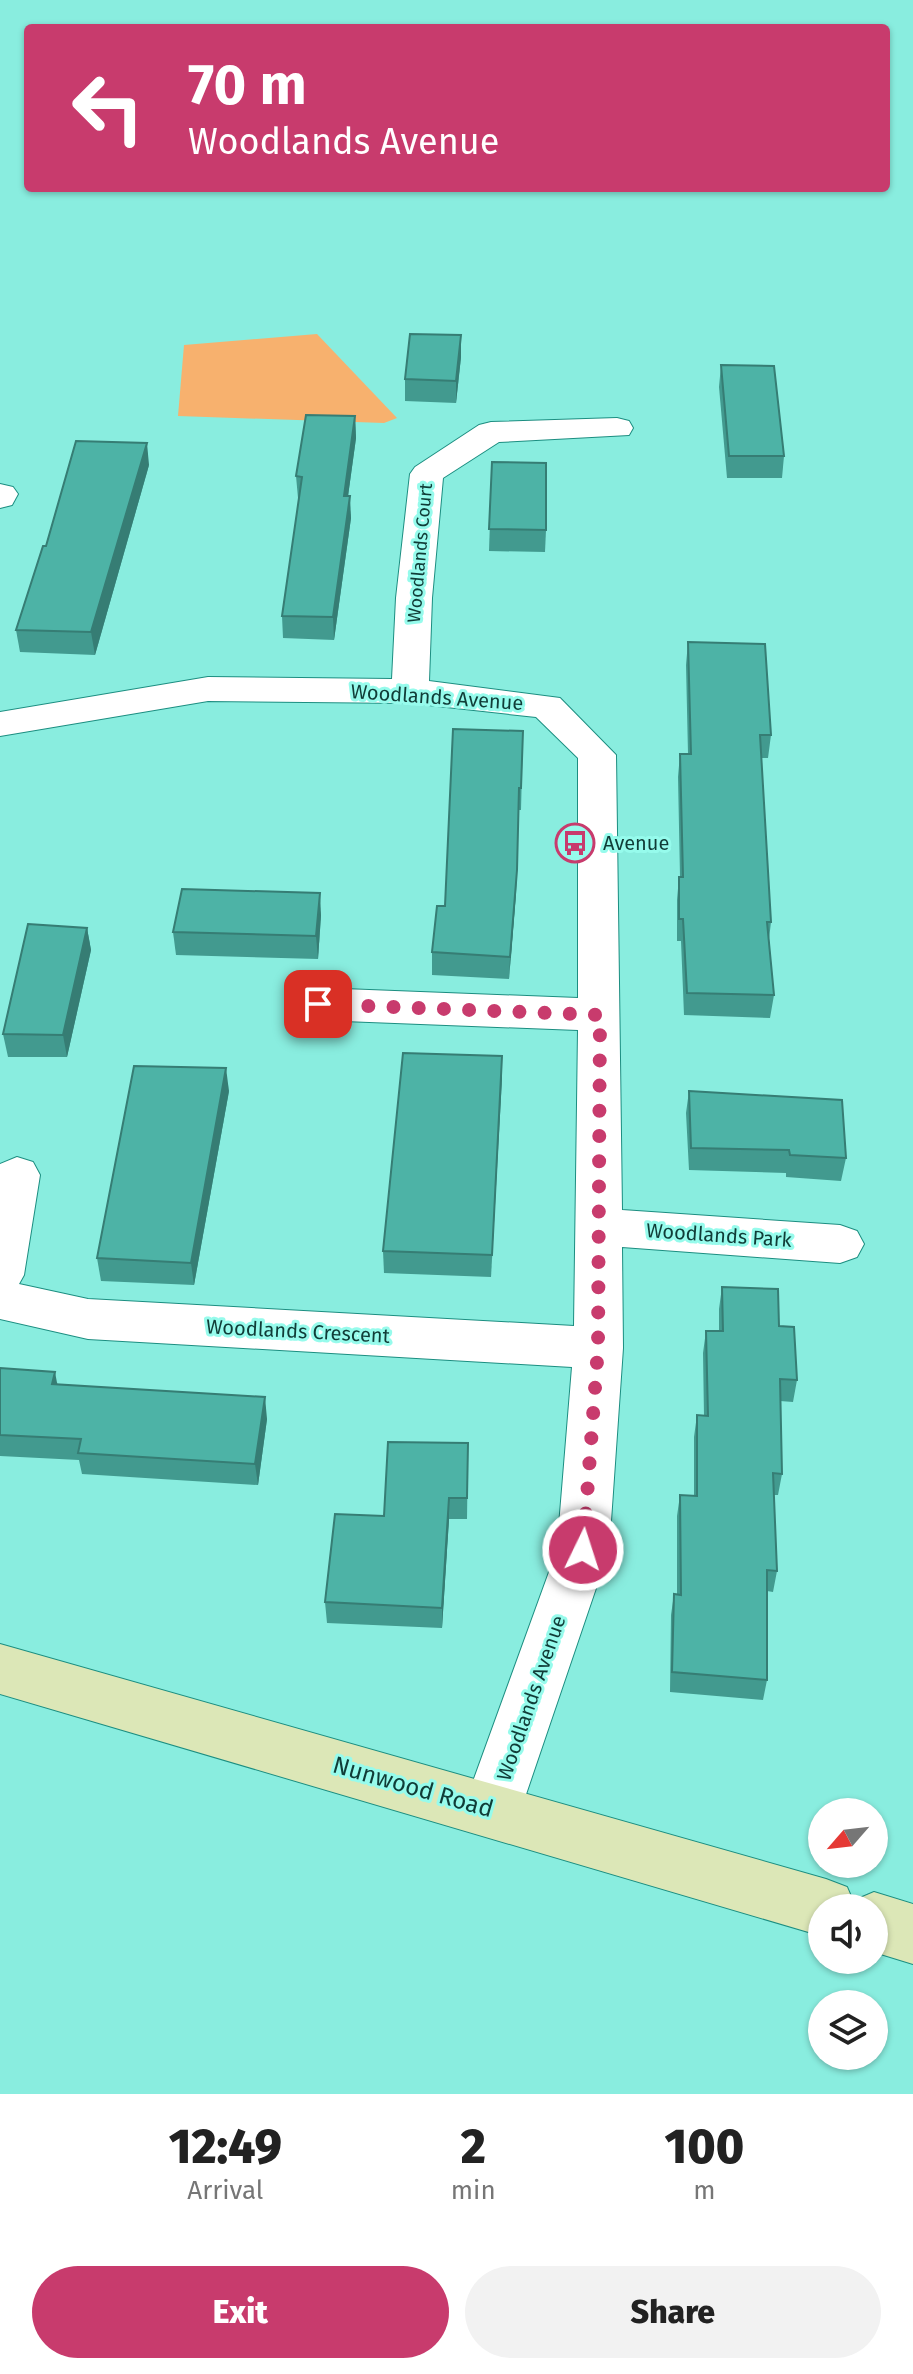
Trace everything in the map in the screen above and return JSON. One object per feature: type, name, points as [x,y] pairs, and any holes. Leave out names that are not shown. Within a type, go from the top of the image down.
[{"type":"street","name":"Woodlands Court","points":[[410,691],[414,598],[427,474],[491,432],[617,428]]},
{"type":"street","name":"Woodlands Avenue","points":[[0,724],[208,689],[410,691],[547,706],[597,755],[600,1015],[598,1348],[583,1550],[492,1809]]},
{"type":"street","points":[[318,1004],[600,1015]]},
{"type":"street","points":[[0,1275],[17,1175]]},
{"type":"street","name":"Woodlands Park","points":[[599,1227],[840,1244]]},
{"type":"street","name":"Woodlands Crescent","points":[[0,1299],[88,1319],[598,1348]]},
{"type":"street","name":"Nunwood Road","points":[[0,1669],[808,1903]]},
{"type":"street","points":[[888,1926],[913,1934]]},
{"type":"shaded area","points":[[317,334],[397,418],[384,423],[178,416],[184,345]]},
{"type":"building","points":[[410,334],[461,335],[456,381],[405,379]]},
{"type":"building","points":[[721,365],[774,366],[784,456],[729,456]]},
{"type":"building","points":[[306,415],[355,416],[344,496],[350,496],[333,617],[282,616],[302,477],[296,476]]},
{"type":"building","points":[[76,441],[147,443],[91,632],[16,630],[43,546],[46,546]]},
{"type":"building","points":[[492,462],[546,463],[546,530],[489,529]]},
{"type":"building","points":[[688,642],[765,644],[771,735],[760,735],[771,922],[767,922],[774,995],[687,993],[683,919],[679,919],[679,877],[683,877],[680,754],[691,754]]},
{"type":"building","points":[[453,729],[523,731],[510,957],[432,952],[437,906],[445,906]]},
{"type":"building","points":[[182,889],[320,893],[316,936],[173,932]]},
{"type":"building","points":[[28,924],[87,928],[63,1035],[3,1034]]},
{"type":"building","points":[[403,1053],[502,1056],[492,1255],[383,1251]]},
{"type":"building","points":[[134,1066],[226,1068],[191,1263],[97,1258]]},
{"type":"building","points":[[689,1091],[842,1100],[846,1158],[790,1155],[789,1150],[691,1148]]},
{"type":"building","points":[[722,1287],[778,1289],[779,1326],[794,1327],[797,1380],[780,1379],[782,1474],[773,1473],[777,1571],[767,1570],[767,1680],[672,1672],[674,1594],[681,1595],[680,1495],[697,1496],[697,1415],[708,1416],[706,1331],[723,1331]]},
{"type":"building","points":[[0,1368],[55,1372],[52,1384],[265,1397],[255,1464],[78,1453],[81,1439],[0,1435]]},
{"type":"building","points":[[388,1442],[468,1443],[467,1498],[449,1498],[442,1608],[325,1602],[335,1514],[384,1516]]},
{"type":"place","name":"Avenue","points":[[575,843]]},
{"type":"route","points":[[318,1004],[600,1015],[598,1348],[583,1550]]}]
